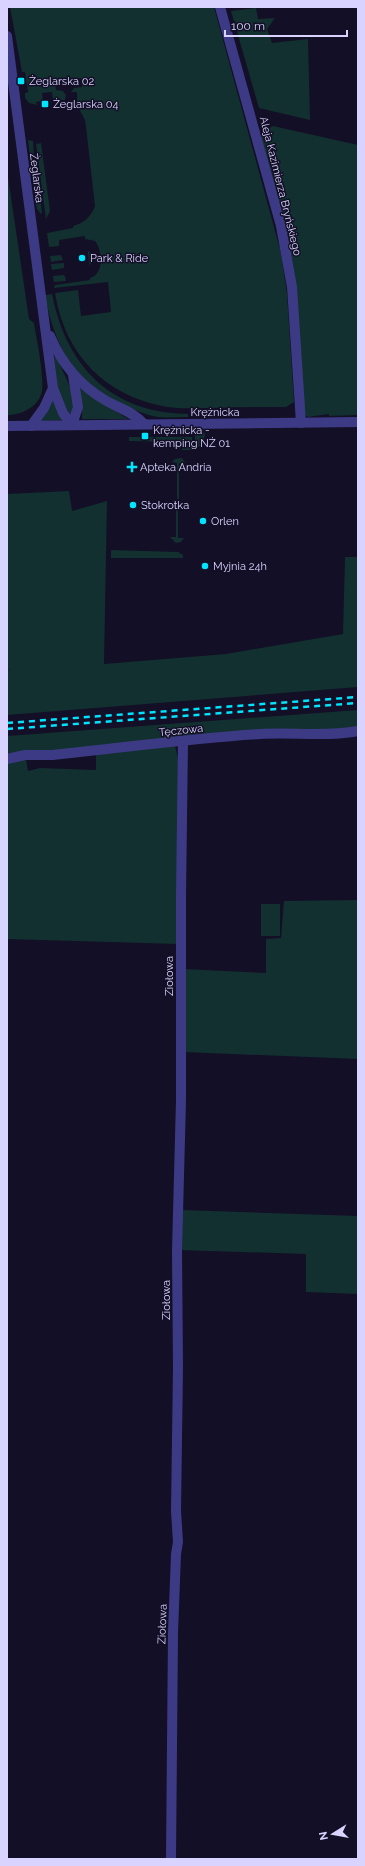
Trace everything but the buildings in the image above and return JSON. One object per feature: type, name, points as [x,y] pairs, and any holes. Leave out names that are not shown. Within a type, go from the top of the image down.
[{"type":"street","name":"Aleja Kazimierza Bryńskiego","points":[[220,7],[278,219],[287,258],[292,287],[301,423]]},
{"type":"street","name":"Żeglarska","points":[[7,36],[11,103],[46,323],[53,388],[63,413],[72,425]]},
{"type":"street","name":"Żeglarska","points":[[46,323],[57,350],[73,375],[91,391],[138,417],[144,424]]},
{"type":"street","name":"Żeglarska","points":[[72,425],[78,407],[73,375]]},
{"type":"street","points":[[31,426],[44,408],[53,388]]},
{"type":"street","name":"Krężnicka","points":[[7,426],[358,422]]},
{"type":"street","name":"Tęczowa","points":[[7,759],[25,755],[61,754],[262,734],[337,735],[358,731]]},
{"type":"street","name":"Ziołowa","points":[[171,1859],[173,1633],[176,1554],[178,1542],[176,1511],[178,1374],[177,1251],[181,1100],[183,742]]},
{"type":"green space","points":[[10,7],[214,7],[281,253],[287,294],[294,402],[286,407],[167,407],[145,401],[125,393],[107,382],[92,369],[78,353],[68,335],[60,315],[55,293],[78,290],[81,316],[111,312],[108,282],[54,288],[55,285],[90,280],[90,278],[95,276],[98,272],[101,262],[100,250],[95,241],[85,239],[85,236],[59,240],[59,246],[49,247],[47,233],[73,228],[73,226],[87,219],[95,206],[85,120],[77,105],[77,92],[71,92],[74,88],[82,87],[81,78],[55,81],[56,90],[63,91],[66,95],[65,100],[53,100],[52,92],[42,93],[43,101],[36,102],[37,105],[29,103],[25,98],[25,93],[28,92],[25,72],[22,72]]},
{"type":"green space","points":[[256,8],[258,19],[275,18],[267,29],[272,43],[308,39],[310,120],[259,108],[231,11]]},
{"type":"green space","points":[[273,126],[358,145],[358,415],[329,416],[329,414],[308,417],[304,414],[295,287],[261,139],[263,131]]},
{"type":"green space","points":[[28,140],[33,141],[34,158],[30,156]]},
{"type":"green space","points":[[41,143],[50,211],[46,219],[36,144]]},
{"type":"green space","points":[[7,154],[8,177],[29,319],[34,323],[42,376],[42,391],[37,402],[29,409],[12,415],[7,415]]},
{"type":"green space","points":[[38,196],[40,197],[41,214],[37,209],[35,199]]},
{"type":"green space","points":[[88,251],[93,255],[93,261],[90,265],[89,264]]},
{"type":"green space","points":[[61,255],[63,260],[51,262],[50,256]]},
{"type":"green space","points":[[64,263],[64,268],[52,270],[51,264]]},
{"type":"green space","points":[[53,276],[65,276],[66,281],[54,282]]},
{"type":"green space","points":[[52,294],[59,320],[68,343],[81,363],[96,381],[115,395],[136,405],[161,412],[188,414],[188,417],[157,417],[142,413],[120,403],[90,383],[78,372],[69,360],[55,332],[45,297],[46,295]]},
{"type":"green space","points":[[54,357],[58,358],[72,391],[72,413],[69,414],[58,389]]},
{"type":"green space","points":[[77,383],[96,399],[128,419],[82,419],[82,405]]},
{"type":"green space","points":[[53,397],[63,420],[42,421],[40,418]]},
{"type":"green space","points":[[195,429],[201,430],[205,434],[203,444],[194,450],[182,450],[183,444],[195,445]]},
{"type":"green space","points":[[175,430],[190,430],[189,433],[158,434]]},
{"type":"green space","points":[[129,437],[192,437],[192,442],[129,441]]},
{"type":"green space","points":[[182,458],[185,463],[179,463],[179,499],[177,499],[177,463],[172,462],[175,459]]},
{"type":"green space","points":[[69,491],[72,511],[107,501],[104,664],[226,654],[343,634],[345,557],[358,557],[358,687],[7,715],[7,670],[10,669],[7,669],[7,494]]},
{"type":"green space","points":[[176,502],[178,503],[178,538],[184,538],[181,542],[176,543],[170,537],[176,537]]},
{"type":"green space","points":[[111,550],[178,552],[183,555],[183,558],[111,558]]},
{"type":"green space","points":[[358,710],[358,728],[25,753],[28,771],[40,768],[96,770],[96,753],[175,746],[178,758],[178,944],[7,939],[7,736]]},
{"type":"green space","points":[[358,900],[358,1059],[183,1052],[183,969],[266,973],[266,939],[281,938],[284,901]]},
{"type":"green space","points":[[261,904],[280,904],[280,936],[261,936]]},
{"type":"green space","points":[[182,1210],[358,1216],[358,1294],[306,1292],[306,1254],[179,1250]]},
{"type":"railway","points":[[7,723],[358,697]]},
{"type":"railway","points":[[7,729],[358,703]]},
{"type":"place","name":"Żeglarska 02","points":[[21,81]]},
{"type":"place","name":"Żeglarska 04","points":[[45,104]]},
{"type":"place","name":"Park & Ride","points":[[82,258]]},
{"type":"place","name":"Krężnicka - kemping NŻ 01","points":[[145,436]]},
{"type":"place","name":"Apteka Andria","points":[[132,467]]},
{"type":"place","name":"Stokrotka","points":[[133,505]]},
{"type":"place","name":"Orlen","points":[[203,521]]},
{"type":"place","name":"Myjnia 24h","points":[[205,566]]}]
